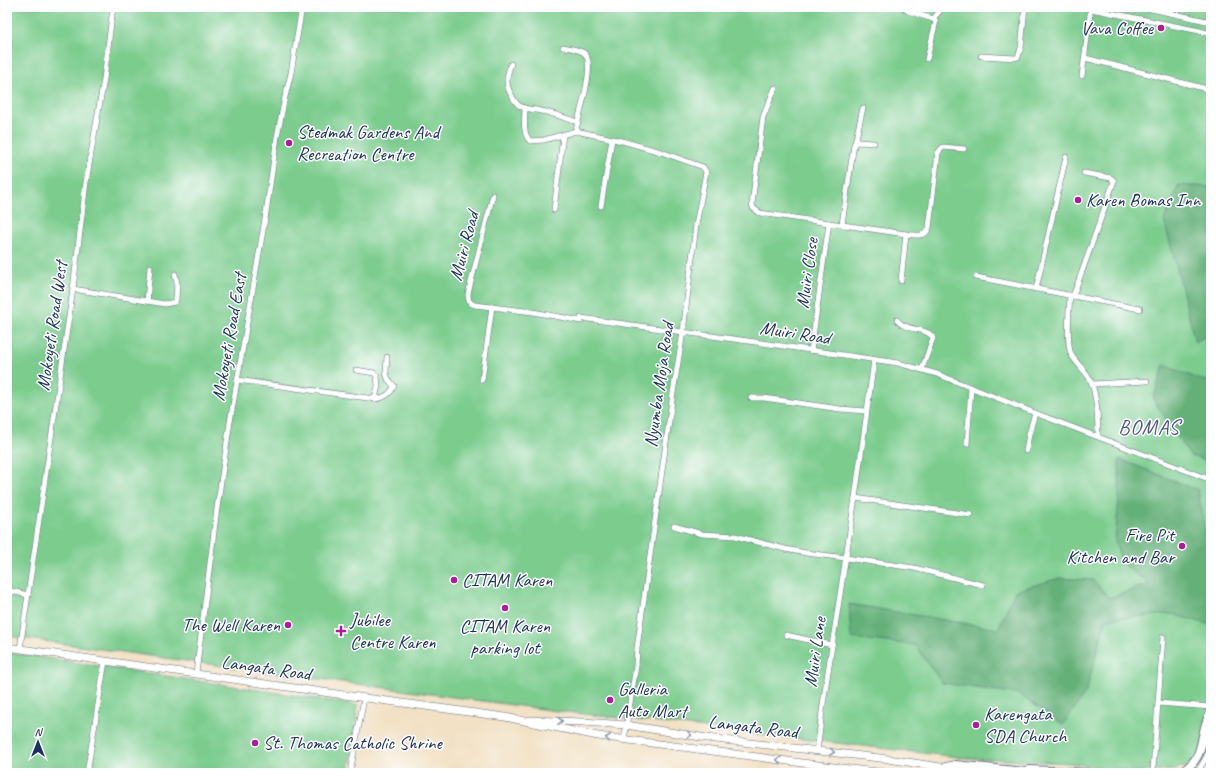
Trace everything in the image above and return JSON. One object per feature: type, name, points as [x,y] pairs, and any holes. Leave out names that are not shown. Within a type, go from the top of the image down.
[{"type":"main road","name":"Langata Road","points":[[7,647],[521,720],[583,722],[626,726],[700,737],[888,759],[980,773]]},
{"type":"main road","points":[[1180,773],[1191,765],[1199,754],[1205,724],[1211,713]]},
{"type":"main road","name":"Langata Road","points":[[521,720],[573,732],[624,740],[887,773]]},
{"type":"main road","points":[[942,768],[955,765],[1013,770],[1088,773]]},
{"type":"main road","points":[[1013,770],[1035,773]]},
{"type":"street","name":"Mokoyeti Road West","points":[[20,649],[73,289],[86,182],[104,79],[114,7]]},
{"type":"street","name":"Mokoyeti Road East","points":[[196,673],[217,508],[230,422],[266,214],[277,137],[291,73],[302,7]]},
{"type":"street","points":[[905,7],[908,11],[936,21],[927,59]]},
{"type":"street","points":[[933,19],[943,7]]},
{"type":"street","points":[[981,56],[1018,57],[1021,48],[1025,7]]},
{"type":"street","points":[[1142,7],[1211,22]]},
{"type":"street","points":[[1082,76],[1091,8],[1200,31],[1211,35]]},
{"type":"street","points":[[7,42],[9,45],[7,50]]},
{"type":"street","points":[[525,108],[526,137],[530,141],[544,140],[576,131],[586,85],[588,61],[587,57],[583,53],[563,47]]},
{"type":"street","points":[[1085,58],[1211,90]]},
{"type":"street","points":[[511,64],[507,76],[507,86],[517,104],[525,108],[553,114],[577,122]]},
{"type":"street","name":"Muiri Close","points":[[775,88],[763,117],[752,202],[752,207],[756,211],[906,234],[924,234],[929,228],[938,152],[943,147],[964,149]]},
{"type":"street","points":[[842,224],[855,143],[863,108]]},
{"type":"street","name":"Nyumba Moja Road","points":[[576,131],[661,152],[703,167],[706,172],[696,225],[683,332],[638,641],[636,666],[624,740]]},
{"type":"street","points":[[554,210],[563,135]]},
{"type":"street","points":[[602,206],[612,139]]},
{"type":"street","points":[[855,143],[859,142],[874,144]]},
{"type":"street","points":[[1036,289],[1066,156]]},
{"type":"street","points":[[1084,173],[1111,178],[1114,181],[1084,266],[1071,296],[1069,346],[1074,359],[1083,369],[1092,384],[1096,402],[1098,436]]},
{"type":"street","name":"Muiri Road","points":[[493,195],[468,294],[468,299],[471,303],[533,312],[581,322],[581,318],[898,363],[937,374],[1211,480]]},
{"type":"street","name":"Muiri Close","points":[[811,351],[829,223]]},
{"type":"street","points":[[901,281],[906,234]]},
{"type":"street","points":[[147,301],[150,267]]},
{"type":"street","points":[[73,289],[165,304],[174,302],[176,297],[177,290],[175,274]]},
{"type":"street","points":[[976,277],[1140,309]]},
{"type":"street","points":[[482,380],[492,307]]},
{"type":"street","points":[[897,320],[900,324],[909,328],[932,335],[933,338],[922,369]]},
{"type":"street","points":[[237,380],[375,399],[384,398],[393,388],[393,384],[388,379],[386,373],[387,357]]},
{"type":"street","name":"Muiri Lane","points":[[817,751],[874,360]]},
{"type":"street","points":[[356,370],[374,373],[377,376],[378,386],[375,399]]},
{"type":"street","points":[[1092,384],[1147,382]]},
{"type":"street","points":[[967,444],[971,388]]},
{"type":"street","points":[[751,398],[764,398],[840,409],[866,411]]},
{"type":"street","points":[[1026,451],[1035,413]]},
{"type":"street","points":[[855,498],[971,515]]},
{"type":"street","points":[[674,526],[702,534],[735,536],[806,554],[914,568],[983,585]]},
{"type":"street","points":[[7,590],[28,595]]},
{"type":"street","points":[[786,635],[832,645]]},
{"type":"street","points":[[1153,769],[1163,637]]},
{"type":"street","points":[[87,773],[105,661]]},
{"type":"street","points":[[350,773],[364,698]]},
{"type":"street","points":[[1158,703],[1211,706],[1211,713]]},
{"type":"street","points":[[1197,773],[1207,756],[1211,737]]},
{"type":"green space","points":[[7,7],[1211,7],[1211,762],[1164,771],[1137,772],[1068,763],[966,758],[549,710],[7,636]]},
{"type":"green space","points":[[1179,185],[1211,187],[1211,333],[1195,342],[1164,221]]},
{"type":"green space","points":[[1164,365],[1201,380],[1211,381],[1211,462],[1190,456],[1153,399]]},
{"type":"green space","points":[[1119,459],[1198,490],[1206,536],[1211,529],[1211,625],[1172,614],[1106,619],[1086,692],[1063,725],[1019,694],[942,683],[915,645],[851,638],[849,604],[998,629],[1015,591],[1059,578],[1093,580],[1109,598],[1149,584],[1122,563],[1115,541],[1119,498]]},
{"type":"green space","points":[[7,652],[358,705],[349,773],[7,773]]},
{"type":"place","name":"Vava Coffee","points":[[1161,28]]},
{"type":"place","name":"Stedmak Gardens And Recreation Centre","points":[[289,143]]},
{"type":"place","name":"Karen Bomas Inn","points":[[1078,200]]},
{"type":"place","name":"Fire Pit Kitchen and Bar","points":[[1182,546]]},
{"type":"place","name":"CITAM Karen","points":[[454,580]]},
{"type":"place","name":"CITAM Karen parking lot","points":[[505,608]]},
{"type":"place","name":"The Well Karen","points":[[288,625]]},
{"type":"place","name":"Jubilee Centre Karen","points":[[341,631]]},
{"type":"place","name":"Galleria Auto Mart","points":[[610,700]]},
{"type":"place","name":"Karengata SDA Church","points":[[976,725]]},
{"type":"place","name":"St. Thomas Catholic Shrine","points":[[255,743]]},
{"type":"district","name":"BOMAS","points":[[1149,427]]}]
